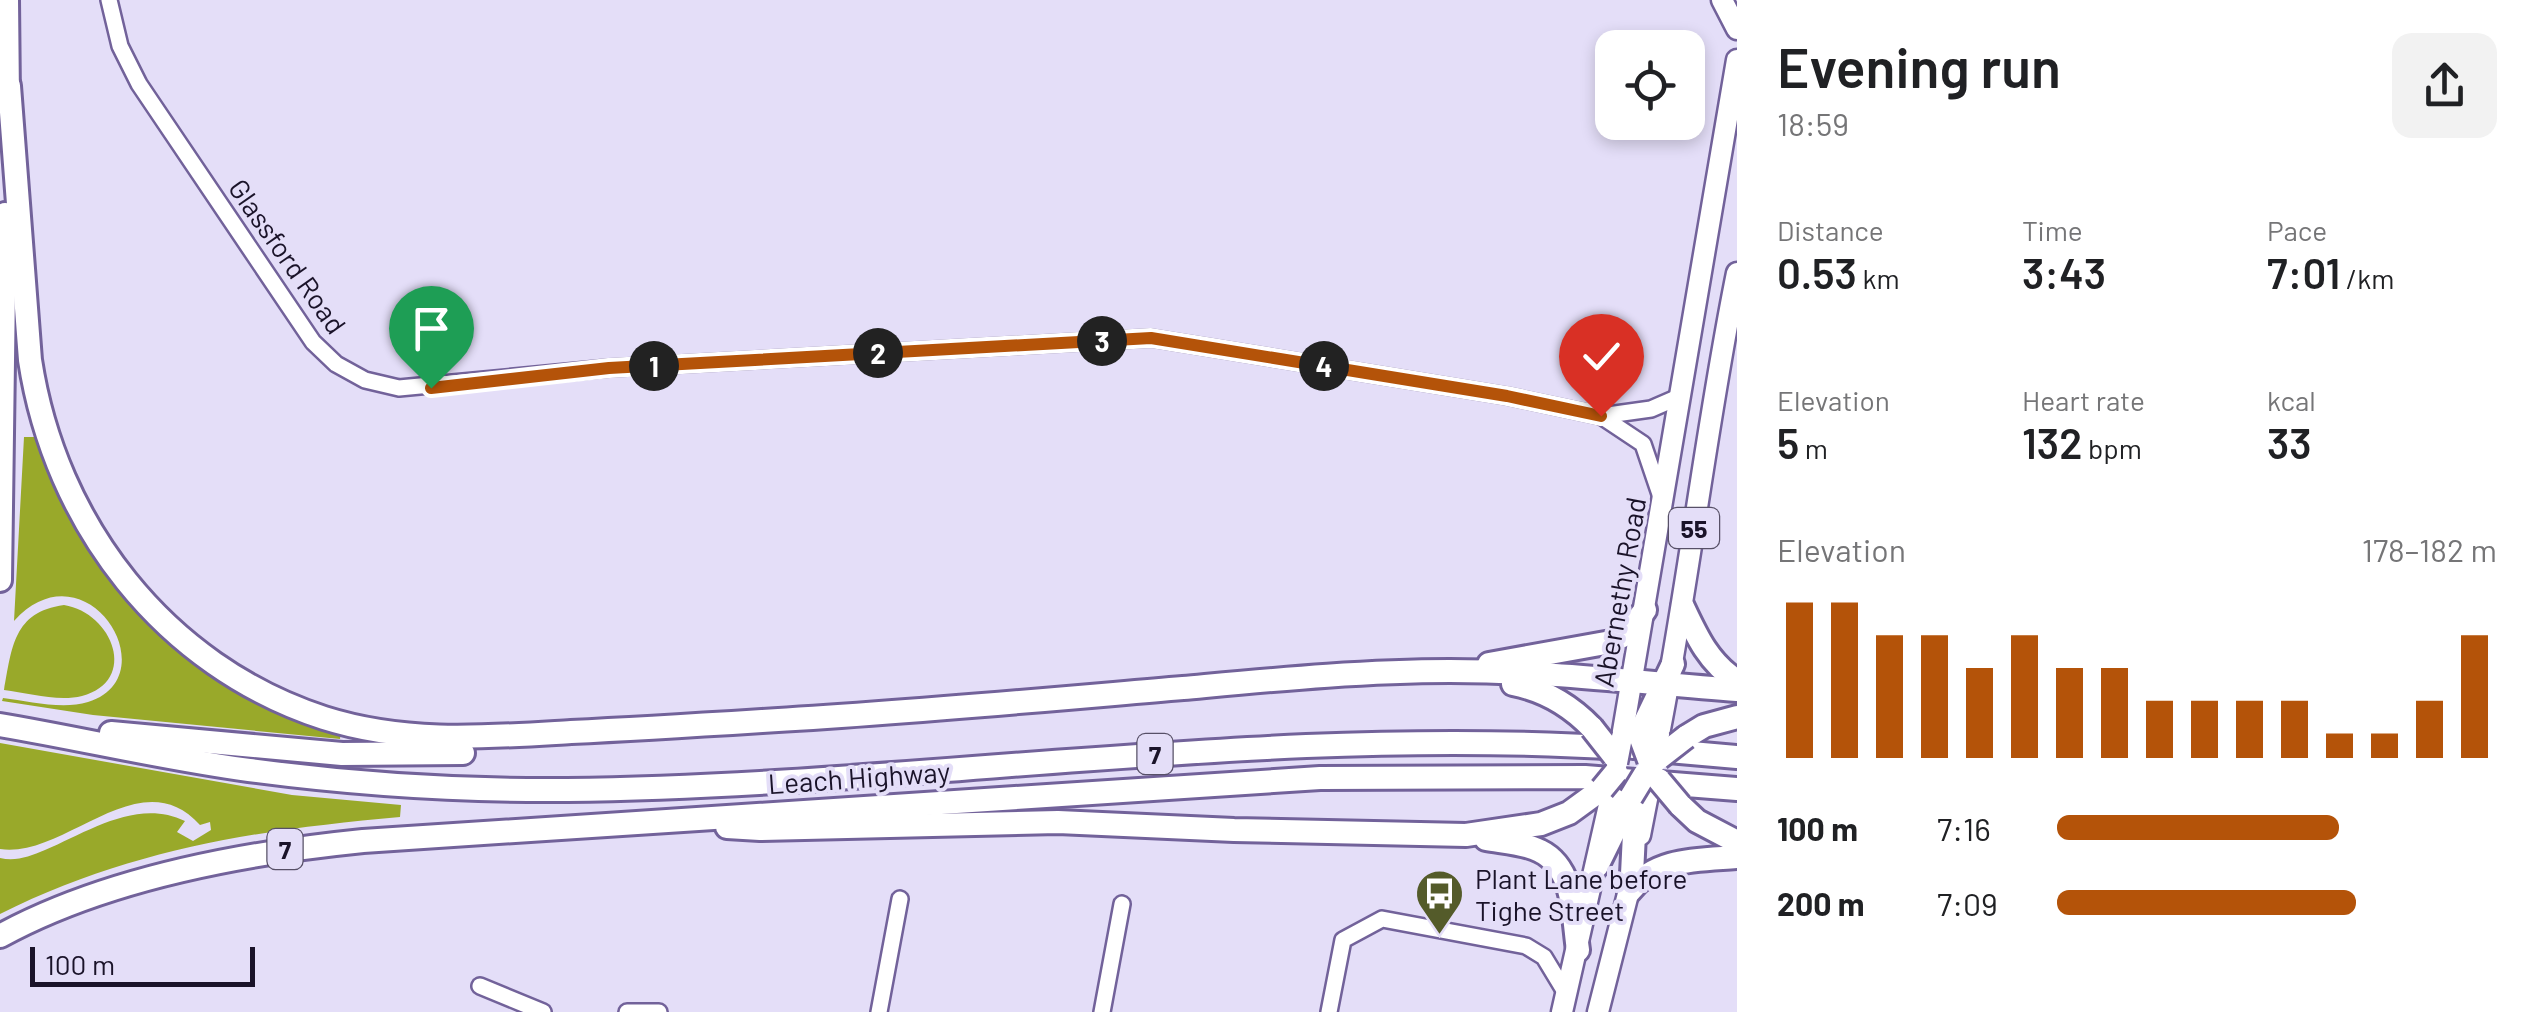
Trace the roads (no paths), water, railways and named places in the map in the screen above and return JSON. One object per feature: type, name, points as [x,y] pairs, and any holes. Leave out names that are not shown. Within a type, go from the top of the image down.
[{"type":"highway","points":[[0,580],[8,0]]},
{"type":"highway","points":[[9,86],[30,360],[46,437],[78,511],[130,586],[178,636],[239,680],[329,719],[399,735],[440,739],[893,713],[1283,680],[1451,671],[1668,678],[1737,690]]},
{"type":"highway","points":[[1682,608],[1708,656],[1737,681]]},
{"type":"highway","points":[[1451,671],[1611,642],[1626,634],[1645,610]]},
{"type":"highway","points":[[1451,671],[1547,694],[1568,706],[1592,728],[1617,768],[1635,844],[1631,883]]},
{"type":"highway","name":"7","points":[[1624,800],[1617,768],[1668,678]]},
{"type":"highway","points":[[1633,679],[1640,733],[1653,766],[1697,821],[1737,842]]},
{"type":"highway","name":"7","points":[[1597,866],[1624,800],[1653,766],[1704,726],[1737,717]]},
{"type":"highway","points":[[43,732],[136,734],[311,752],[393,755],[559,746],[704,725]]},
{"type":"highway","name":"Leach Highway","points":[[0,726],[247,770],[468,789],[743,784],[1158,754],[1431,742],[1568,744],[1737,757]]},
{"type":"highway","name":"Leach Highway","points":[[0,936],[86,900],[184,869],[233,858],[363,840],[1320,778],[1585,776],[1737,789]]},
{"type":"highway","name":"7","points":[[658,822],[760,830],[1058,822],[1466,834],[1542,824],[1624,800]]},
{"type":"highway","name":"7","points":[[1466,834],[1537,849],[1550,857],[1562,870],[1568,886],[1578,950]]},
{"type":"highway","points":[[1631,883],[1662,866],[1737,856]]},
{"type":"main road","points":[[1722,0],[1737,29]]},
{"type":"main road","name":"Abernethy Road","points":[[1633,679],[1737,60]]},
{"type":"main road","name":"55","points":[[1668,678],[1737,273]]},
{"type":"main road","points":[[1564,1003],[1597,866]]},
{"type":"main road","points":[[1598,1012],[1631,883]]},
{"type":"street","name":"Glassford Road","points":[[109,0],[120,46],[139,84],[313,342],[336,364],[366,380],[399,388],[431,388],[609,368],[1151,338],[1507,396],[1601,416],[1651,409],[1680,396]]},
{"type":"street","name":"Glassford Road","points":[[1601,416],[1643,444],[1663,501]]},
{"type":"street","points":[[879,1012],[900,898]]},
{"type":"street","points":[[1102,1012],[1122,904]]},
{"type":"street","points":[[1329,1012],[1343,940],[1382,918],[1526,946],[1544,957],[1564,1003]]},
{"type":"street","points":[[480,986],[543,1012]]},
{"type":"street","points":[[627,1012],[659,1012]]},
{"type":"place","name":"Plant Lane before Tighe Street","points":[[1440,936]]}]
